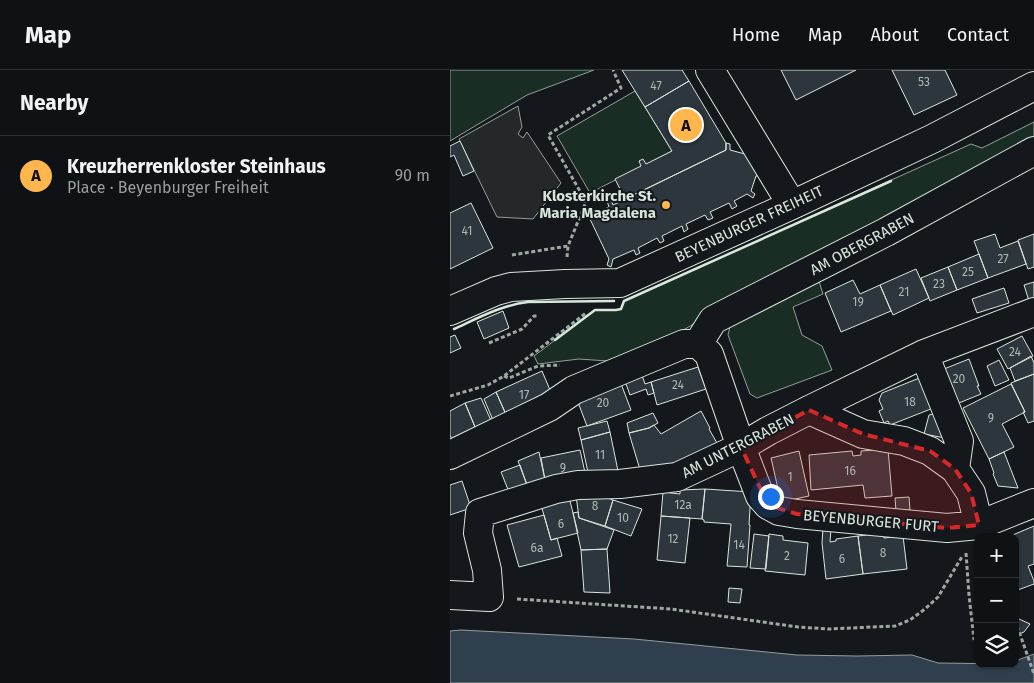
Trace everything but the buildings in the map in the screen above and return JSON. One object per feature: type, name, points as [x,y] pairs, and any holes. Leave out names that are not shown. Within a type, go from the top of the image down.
[{"type":"street","points":[[710,70],[792,205]]},
{"type":"street","name":"BEYENBURGER FREIHEIT","points":[[450,311],[496,291],[511,287],[620,283],[932,139],[1034,86]]},
{"type":"street","name":"AM OBERGRABEN","points":[[698,344],[713,320],[886,232],[1034,151]]},
{"type":"street","name":"AM UNTERGRABEN","points":[[489,597],[488,570],[478,533],[480,513],[556,489],[578,485],[620,484],[677,477],[741,448],[768,431],[924,354],[1034,312]]},
{"type":"street","points":[[450,455],[549,407],[574,390],[684,344],[698,344],[709,354],[741,448]]},
{"type":"street","points":[[924,354],[958,441],[955,470]]},
{"type":"street","points":[[809,410],[863,434],[904,441],[930,451],[955,470],[971,493],[979,525]]},
{"type":"street","name":"BEYENBURGER FURT","points":[[741,448],[760,496],[768,505],[779,511],[947,528],[979,525],[1034,503]]},
{"type":"street","points":[[450,595],[489,597]]},
{"type":"path","points":[[565,284],[568,246],[586,202],[548,135],[621,88],[613,70]]},
{"type":"path","points":[[512,255],[568,246]]},
{"type":"path","points":[[450,396],[488,385],[504,376],[593,307]]},
{"type":"path","points":[[577,313],[586,313]]},
{"type":"path","points":[[490,343],[522,329],[534,316],[542,315]]},
{"type":"path","points":[[489,597],[671,609],[798,627],[829,629],[895,626],[910,620],[938,597],[966,550],[974,640]]},
{"type":"path","points":[[1016,623],[1034,674]]},
{"type":"highlighted area","points":[[809,410],[863,434],[930,451],[955,469],[971,493],[979,525],[947,528],[797,514],[768,505],[741,447]]},
{"type":"green space","points":[[450,70],[594,70],[527,95],[450,141]]},
{"type":"green space","points":[[635,91],[672,151],[590,193],[557,136]]},
{"type":"green space","points":[[1034,122],[1034,141],[697,322],[651,349],[622,362],[579,359],[538,364],[534,356],[595,310],[621,309],[624,301],[971,144],[982,148]]},
{"type":"green space","points":[[817,275],[823,294],[793,307],[802,335],[822,346],[832,370],[757,398],[750,394],[728,335],[731,322]]},
{"type":"shaded area","points":[[518,106],[522,127],[518,134],[523,138],[527,132],[561,183],[533,219],[497,217],[459,139]]},
{"type":"water","points":[[450,631],[634,639],[797,655],[912,655],[938,663],[974,663],[974,668],[1019,668],[1019,660],[1034,654],[1034,683],[450,683]]},
{"type":"wall","points":[[555,340],[595,310],[621,309],[624,301],[891,181]]},
{"type":"wall","points":[[454,329],[490,312],[528,302],[614,301]]},
{"type":"place","name":"Kreuzherrenkloster Steinhaus","points":[[686,125]]},
{"type":"place","name":"Klosterkirche St. Maria Magdalena","points":[[666,205]]}]
